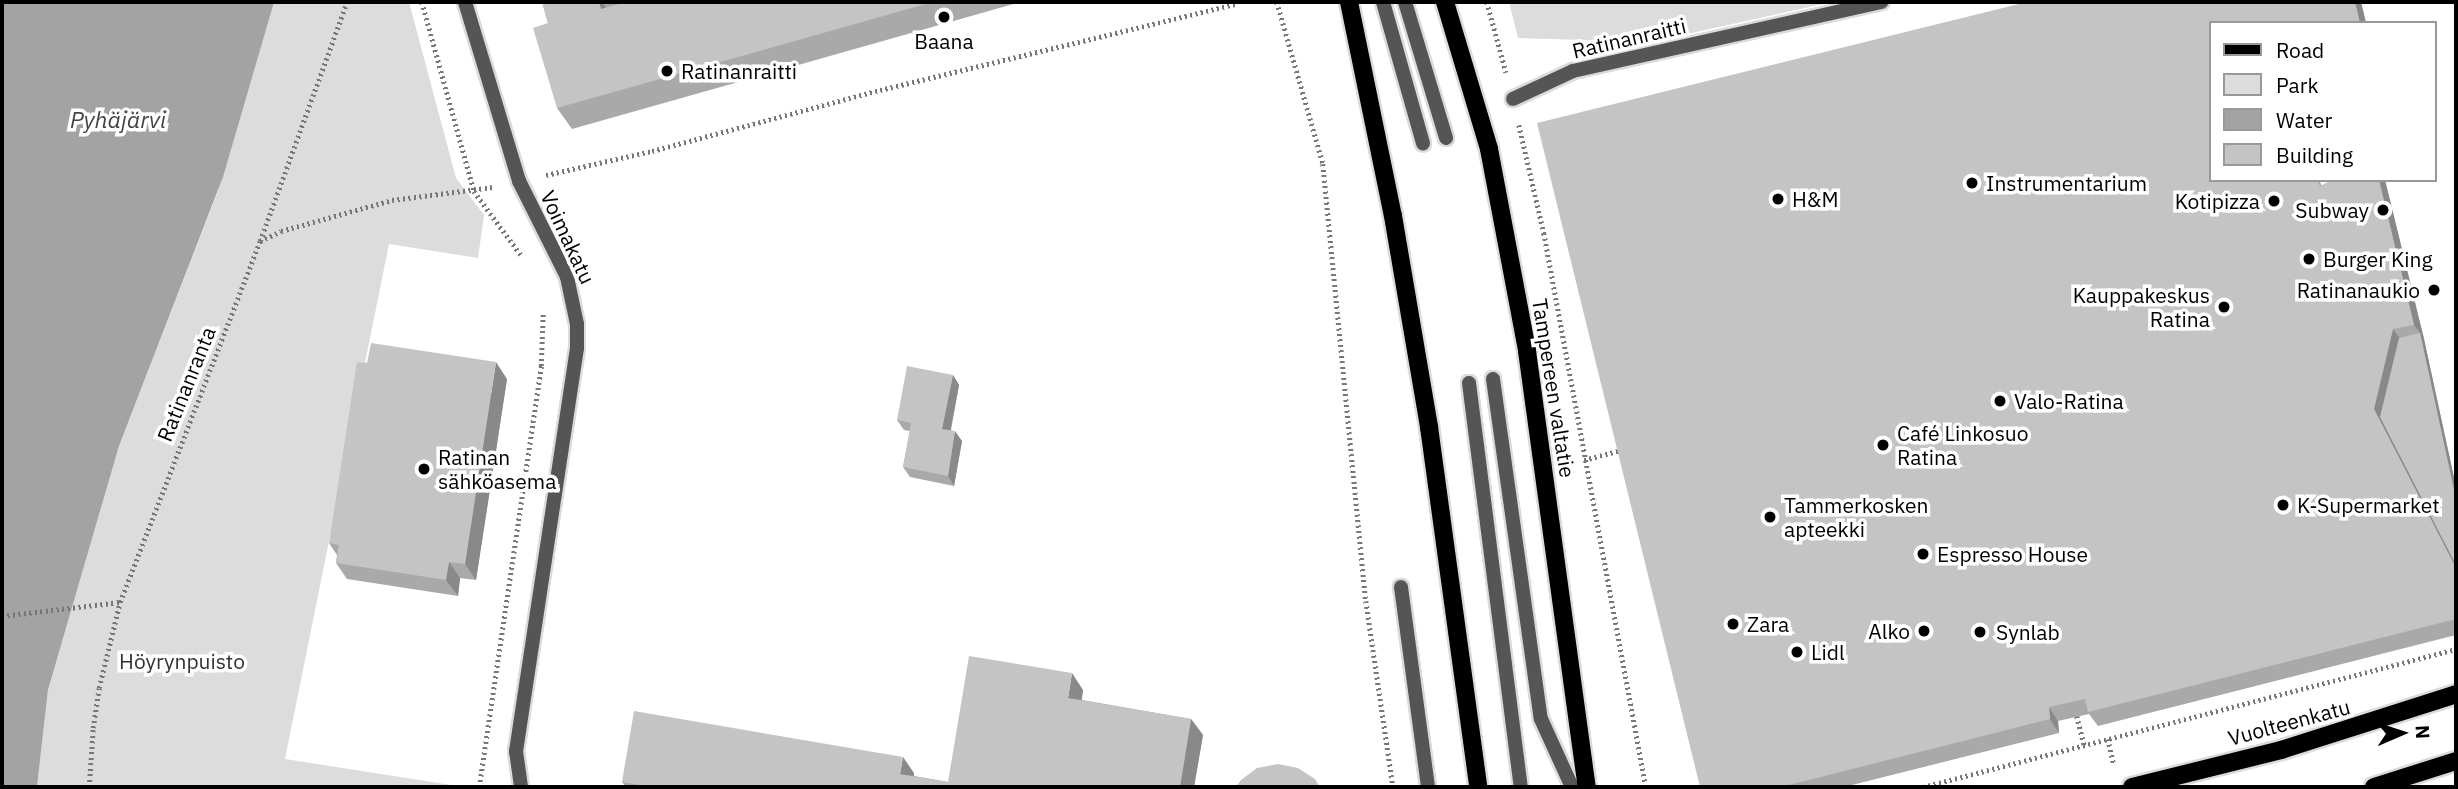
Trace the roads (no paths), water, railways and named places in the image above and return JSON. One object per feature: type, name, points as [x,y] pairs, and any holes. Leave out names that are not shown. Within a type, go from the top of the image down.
[{"type":"main road","points":[[1349,2],[1393,216],[1427,414],[1478,787]]},
{"type":"main road","name":"Tampereen valtatie","points":[[1445,2],[1489,149],[1527,351],[1587,787]]},
{"type":"main road","name":"Vuolteenkatu","points":[[2132,787],[2281,750],[2456,694]]},
{"type":"main road","points":[[2374,787],[2456,761]]},
{"type":"street","name":"Voimakatu","points":[[465,2],[519,181],[568,277],[577,324],[571,388],[516,751],[521,787]]},
{"type":"street","points":[[1383,2],[1423,143]]},
{"type":"street","points":[[1405,2],[1446,138]]},
{"type":"street","name":"Ratinanraitti","points":[[1513,99],[1573,71],[1881,2]]},
{"type":"street","points":[[1493,379],[1541,719],[1572,787]]},
{"type":"street","points":[[1469,383],[1521,787]]},
{"type":"street","points":[[1401,587],[1428,787]]},
{"type":"water","name":"Pyhäjärvi","points":[[2,2],[274,2],[223,177],[119,446],[48,690],[37,787],[2,787]]},
{"type":"place","name":"Baana","points":[[944,17]]},
{"type":"place","name":"Ratinanraitti","points":[[667,71]]},
{"type":"place","name":"Instrumentarium","points":[[1972,183]]},
{"type":"place","name":"H&M","points":[[1778,199]]},
{"type":"place","name":"Kotipizza","points":[[2274,201]]},
{"type":"place","name":"Subway","points":[[2383,210]]},
{"type":"place","name":"Burger King","points":[[2309,259]]},
{"type":"place","name":"Ratinanaukio","points":[[2434,290]]},
{"type":"place","name":"Kauppakeskus Ratina","points":[[2224,307]]},
{"type":"place","name":"Valo-Ratina","points":[[2000,401]]},
{"type":"place","name":"Café Linkosuo Ratina","points":[[1883,445]]},
{"type":"place","name":"Ratinan sähköasema","points":[[424,469]]},
{"type":"place","name":"K-Supermarket","points":[[2283,505]]},
{"type":"place","name":"Tammerkosken apteekki","points":[[1770,517]]},
{"type":"place","name":"Espresso House","points":[[1923,554]]},
{"type":"place","name":"Zara","points":[[1733,624]]},
{"type":"place","name":"Alko","points":[[1924,631]]},
{"type":"place","name":"Synlab","points":[[1980,632]]},
{"type":"place","name":"Lidl","points":[[1797,652]]},
{"type":"park label","name":"Höyrynpuisto","points":[[182,661]]}]
